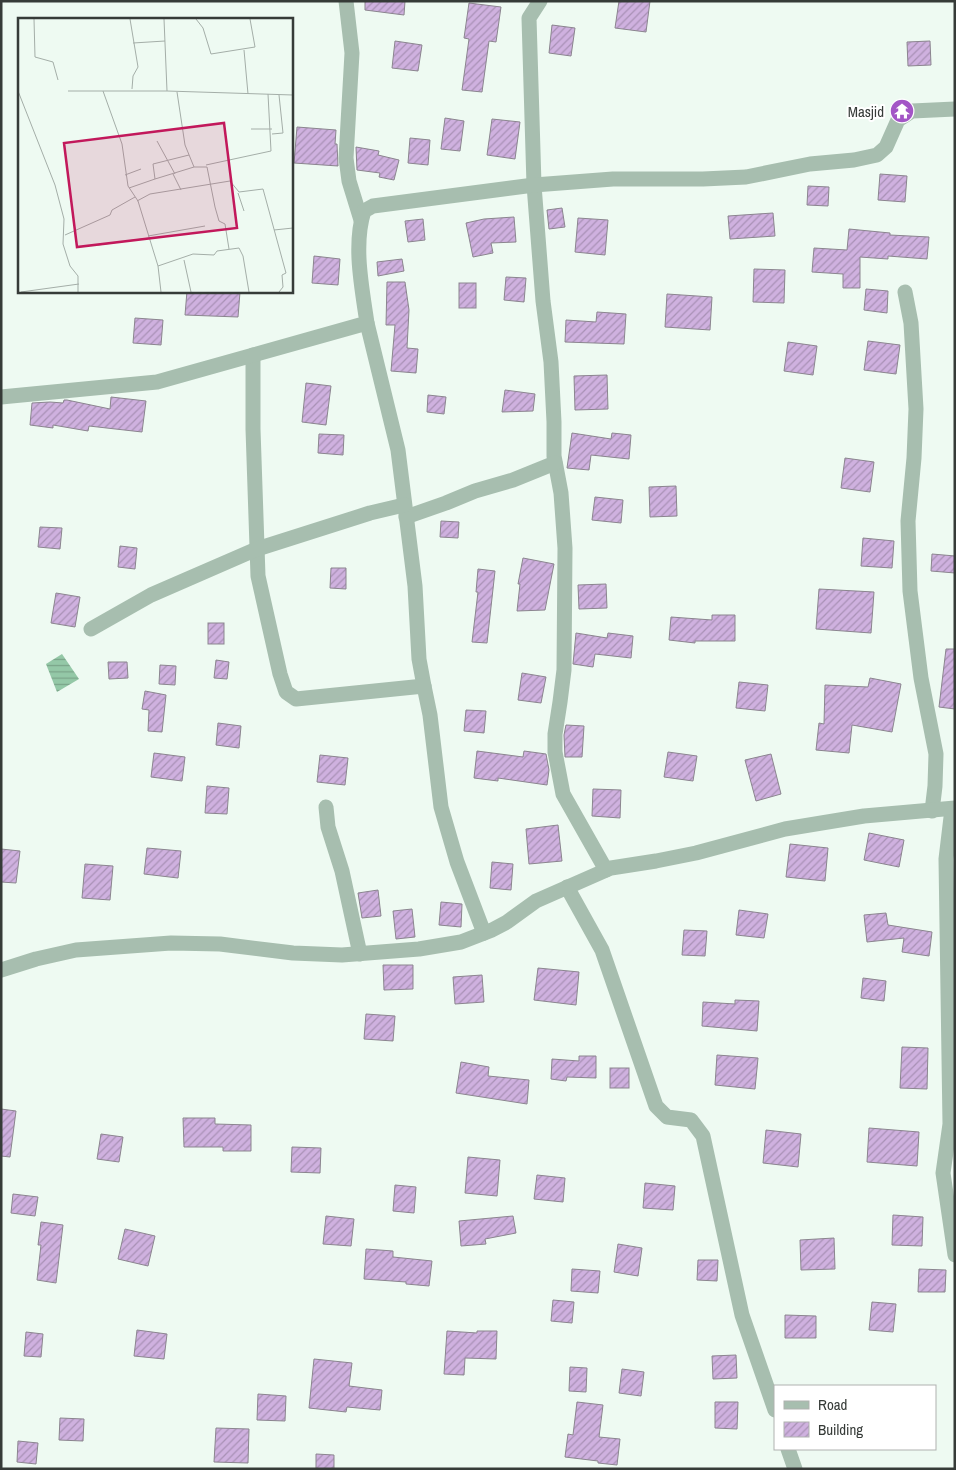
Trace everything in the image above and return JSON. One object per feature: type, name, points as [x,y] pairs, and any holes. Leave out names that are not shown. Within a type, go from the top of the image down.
[{"type":"street","points":[[346,1],[352,53],[346,158],[349,181],[361,220]]},
{"type":"street","points":[[540,1],[530,18],[534,185],[551,362],[555,463],[561,493],[565,548],[564,670],[555,734],[555,752],[562,794],[606,870]]},
{"type":"street","points":[[484,933],[456,862],[441,807],[431,724],[419,659],[415,586],[398,450],[367,322],[362,288],[359,237],[364,211],[373,206],[534,185],[613,179],[746,177],[810,164],[854,160],[876,155],[886,147],[898,120],[912,111],[955,109]]},
{"type":"street","points":[[905,292],[911,322],[916,409],[908,521],[910,591],[921,678],[936,754],[932,811]]},
{"type":"street","points":[[1,397],[157,382],[367,322]]},
{"type":"street","points":[[253,354],[253,429],[258,576],[280,674],[286,692],[296,699],[424,686]]},
{"type":"street","points":[[91,629],[151,595],[257,549],[370,513],[405,511],[475,491],[513,480],[555,463]]},
{"type":"street","points":[[326,807],[328,826],[342,871],[360,954]]},
{"type":"street","points":[[1,970],[36,959],[76,950],[171,943],[220,944],[293,953],[342,956],[419,949],[461,942],[507,922],[536,901],[606,870],[696,852],[785,829],[864,816],[953,809],[946,859],[950,1124],[943,1173],[955,1255]]},
{"type":"street","points":[[567,886],[602,950],[656,1106],[667,1117],[691,1120],[703,1136],[742,1315],[774,1407]]},
{"type":"street","points":[[788,1450],[795,1469]]},
{"type":"shaded area","points":[[62,654],[79,679],[57,692],[46,664]]},
{"type":"building","points":[[365,1],[405,1],[404,15],[365,10]]},
{"type":"building","points":[[619,1],[650,1],[646,32],[615,28]]},
{"type":"building","points":[[469,3],[501,7],[496,42],[489,41],[482,92],[462,90],[469,39],[464,38]]},
{"type":"building","points":[[552,25],[575,28],[571,56],[549,53]]},
{"type":"building","points":[[395,41],[422,45],[418,71],[392,68]]},
{"type":"building","points":[[930,41],[931,65],[908,66],[907,42]]},
{"type":"building","points":[[445,118],[464,121],[460,151],[441,149]]},
{"type":"building","points":[[492,119],[520,122],[515,159],[487,155]]},
{"type":"building","points":[[297,127],[336,130],[335,144],[337,144],[338,166],[294,163]]},
{"type":"building","points":[[410,138],[430,140],[428,165],[408,163]]},
{"type":"building","points":[[356,147],[379,151],[378,155],[399,160],[394,180],[379,177],[380,173],[357,170]]},
{"type":"building","points":[[880,174],[907,176],[905,202],[878,200]]},
{"type":"building","points":[[808,186],[829,187],[828,206],[807,205]]},
{"type":"building","points":[[562,208],[565,227],[549,229],[547,210]]},
{"type":"building","points":[[773,213],[775,236],[730,239],[728,216]]},
{"type":"building","points":[[514,217],[516,242],[491,243],[493,253],[473,257],[466,223],[484,219]]},
{"type":"building","points":[[578,218],[608,220],[605,255],[575,252]]},
{"type":"building","points":[[423,219],[425,240],[408,242],[405,221]]},
{"type":"building","points":[[849,229],[890,233],[890,235],[929,237],[927,259],[888,256],[888,259],[860,257],[860,288],[843,288],[843,274],[812,272],[814,248],[847,250]]},
{"type":"building","points":[[314,256],[340,259],[338,285],[312,283]]},
{"type":"building","points":[[402,259],[404,271],[378,276],[377,262]]},
{"type":"building","points":[[754,269],[785,270],[784,303],[753,302]]},
{"type":"building","points":[[506,277],[526,278],[524,302],[504,300]]},
{"type":"building","points":[[387,282],[405,282],[409,310],[407,348],[418,349],[416,373],[391,371],[395,325],[386,325]]},
{"type":"building","points":[[459,283],[476,283],[476,308],[459,308]]},
{"type":"building","points":[[866,289],[888,291],[887,313],[864,310]]},
{"type":"building","points":[[187,292],[240,292],[238,317],[185,315]]},
{"type":"building","points":[[667,294],[712,297],[710,330],[665,327]]},
{"type":"building","points":[[597,312],[626,314],[624,344],[565,342],[566,320],[596,322]]},
{"type":"building","points":[[135,318],[163,320],[161,345],[133,343]]},
{"type":"building","points":[[868,341],[900,345],[896,374],[864,370]]},
{"type":"building","points":[[788,342],[817,346],[813,375],[784,371]]},
{"type":"building","points":[[607,375],[608,409],[575,410],[574,376]]},
{"type":"building","points":[[306,383],[331,386],[326,425],[302,422]]},
{"type":"building","points":[[505,390],[535,394],[533,411],[502,412]]},
{"type":"building","points":[[428,395],[446,397],[444,414],[427,412]]},
{"type":"building","points":[[111,397],[146,401],[142,432],[89,426],[88,431],[53,425],[53,428],[30,425],[32,403],[63,403],[64,400],[67,400],[110,409]]},
{"type":"building","points":[[572,433],[611,439],[612,433],[631,435],[629,459],[591,455],[589,470],[567,468]]},
{"type":"building","points":[[319,434],[344,435],[343,455],[318,453]]},
{"type":"building","points":[[845,458],[874,462],[870,492],[841,488]]},
{"type":"building","points":[[676,486],[677,516],[650,517],[649,487]]},
{"type":"building","points":[[595,497],[623,500],[621,523],[592,520]]},
{"type":"building","points":[[441,521],[459,522],[458,538],[440,537]]},
{"type":"building","points":[[40,527],[62,528],[60,549],[38,547]]},
{"type":"building","points":[[863,538],[894,541],[892,568],[861,566]]},
{"type":"building","points":[[120,546],[137,548],[135,569],[118,567]]},
{"type":"building","points":[[932,554],[955,556],[955,573],[931,571]]},
{"type":"building","points":[[523,558],[554,564],[545,610],[517,611],[520,584],[518,584]]},
{"type":"building","points":[[331,568],[346,568],[346,589],[330,588]]},
{"type":"building","points":[[478,569],[495,571],[487,643],[472,642],[478,592],[476,592]]},
{"type":"building","points":[[606,584],[607,608],[579,609],[578,585]]},
{"type":"building","points":[[819,589],[874,592],[871,633],[816,629]]},
{"type":"building","points":[[56,593],[80,597],[75,627],[51,623]]},
{"type":"building","points":[[712,615],[735,615],[735,641],[695,641],[695,643],[669,640],[671,617],[712,620]]},
{"type":"building","points":[[208,623],[224,623],[224,644],[208,644]]},
{"type":"building","points":[[576,633],[607,638],[608,633],[633,636],[631,658],[595,654],[593,667],[573,664]]},
{"type":"building","points":[[946,649],[955,649],[955,709],[939,707]]},
{"type":"building","points":[[216,660],[229,662],[227,679],[214,678]]},
{"type":"building","points":[[108,662],[127,662],[128,678],[109,679]]},
{"type":"building","points":[[160,665],[176,666],[175,685],[159,684]]},
{"type":"building","points":[[522,673],[546,677],[541,703],[518,700]]},
{"type":"building","points":[[870,678],[901,684],[892,732],[852,725],[849,753],[816,750],[819,723],[824,724],[825,685],[868,687]]},
{"type":"building","points":[[739,682],[768,685],[765,711],[736,708]]},
{"type":"building","points":[[145,691],[166,695],[162,732],[148,731],[149,710],[142,709]]},
{"type":"building","points":[[466,710],[486,711],[484,733],[464,731]]},
{"type":"building","points":[[218,723],[241,726],[239,748],[216,745]]},
{"type":"building","points":[[566,725],[584,726],[582,757],[565,757],[564,735]]},
{"type":"building","points":[[477,751],[523,757],[524,751],[546,754],[549,770],[547,785],[498,778],[498,781],[474,778]]},
{"type":"building","points":[[668,752],[697,756],[693,781],[664,777]]},
{"type":"building","points":[[154,753],[185,757],[182,781],[151,777]]},
{"type":"building","points":[[771,754],[781,794],[756,801],[745,760]]},
{"type":"building","points":[[320,755],[348,758],[345,785],[317,782]]},
{"type":"building","points":[[207,786],[229,788],[227,814],[205,813]]},
{"type":"building","points":[[593,789],[621,790],[620,818],[592,816]]},
{"type":"building","points":[[558,825],[562,861],[529,864],[526,829]]},
{"type":"building","points":[[869,833],[904,840],[899,867],[864,860]]},
{"type":"building","points":[[790,844],[828,848],[825,881],[786,877]]},
{"type":"building","points":[[147,848],[181,851],[178,878],[144,874]]},
{"type":"building","points":[[1,849],[20,851],[16,883],[1,882]]},
{"type":"building","points":[[492,862],[513,864],[511,890],[490,888]]},
{"type":"building","points":[[85,864],[113,866],[110,900],[82,898]]},
{"type":"building","points":[[378,890],[381,916],[362,918],[358,893]]},
{"type":"building","points":[[441,902],[462,904],[461,927],[439,925]]},
{"type":"building","points":[[412,909],[415,937],[396,939],[393,911]]},
{"type":"building","points":[[739,910],[768,914],[764,938],[736,935]]},
{"type":"building","points":[[886,913],[888,925],[932,932],[929,956],[902,952],[904,938],[867,942],[864,915]]},
{"type":"building","points":[[684,930],[707,931],[705,956],[682,955]]},
{"type":"building","points":[[383,965],[413,965],[413,989],[384,990]]},
{"type":"building","points":[[538,968],[579,972],[576,1005],[534,1000]]},
{"type":"building","points":[[482,975],[484,1002],[455,1004],[453,977]]},
{"type":"building","points":[[863,978],[886,981],[884,1001],[861,998]]},
{"type":"building","points":[[735,1000],[759,1001],[757,1031],[702,1026],[703,1002],[735,1004]]},
{"type":"building","points":[[366,1014],[395,1016],[393,1041],[364,1039]]},
{"type":"building","points":[[902,1047],[928,1048],[927,1089],[900,1088]]},
{"type":"building","points":[[717,1055],[758,1058],[755,1089],[715,1085]]},
{"type":"building","points":[[579,1056],[596,1056],[596,1078],[567,1077],[566,1081],[551,1079],[552,1059],[579,1061]]},
{"type":"building","points":[[461,1062],[489,1067],[488,1076],[529,1080],[527,1104],[456,1093]]},
{"type":"building","points":[[610,1068],[629,1068],[629,1088],[610,1088]]},
{"type":"building","points":[[1,1109],[16,1111],[10,1157],[1,1156]]},
{"type":"building","points":[[183,1118],[215,1118],[215,1124],[251,1125],[251,1151],[223,1151],[223,1147],[184,1147]]},
{"type":"building","points":[[869,1128],[919,1132],[917,1166],[867,1162]]},
{"type":"building","points":[[766,1130],[801,1134],[798,1167],[763,1163]]},
{"type":"building","points":[[101,1134],[123,1137],[119,1162],[97,1159]]},
{"type":"building","points":[[292,1147],[321,1148],[320,1173],[291,1172]]},
{"type":"building","points":[[468,1157],[500,1160],[497,1196],[465,1193]]},
{"type":"building","points":[[537,1175],[565,1178],[563,1202],[534,1199]]},
{"type":"building","points":[[645,1183],[675,1186],[673,1210],[643,1208]]},
{"type":"building","points":[[395,1185],[416,1187],[414,1213],[393,1211]]},
{"type":"building","points":[[13,1194],[38,1197],[35,1216],[11,1213]]},
{"type":"building","points":[[893,1215],[923,1217],[922,1246],[892,1245]]},
{"type":"building","points":[[326,1216],[354,1219],[351,1246],[323,1244]]},
{"type":"building","points":[[513,1216],[516,1233],[485,1239],[486,1244],[461,1246],[459,1221]]},
{"type":"building","points":[[41,1222],[63,1225],[56,1283],[37,1280],[41,1245],[38,1245]]},
{"type":"building","points":[[125,1229],[155,1236],[148,1266],[118,1259]]},
{"type":"building","points":[[834,1238],[835,1269],[801,1270],[800,1240]]},
{"type":"building","points":[[618,1244],[642,1248],[638,1276],[614,1272]]},
{"type":"building","points":[[366,1249],[393,1251],[393,1257],[432,1261],[429,1286],[406,1284],[406,1282],[364,1279]]},
{"type":"building","points":[[698,1260],[718,1260],[717,1281],[697,1280]]},
{"type":"building","points":[[572,1269],[600,1271],[598,1293],[571,1291]]},
{"type":"building","points":[[919,1269],[946,1270],[945,1292],[918,1292]]},
{"type":"building","points":[[553,1300],[574,1302],[572,1323],[551,1321]]},
{"type":"building","points":[[872,1302],[896,1304],[893,1332],[869,1330]]},
{"type":"building","points":[[785,1315],[816,1316],[816,1338],[785,1338]]},
{"type":"building","points":[[137,1330],[167,1334],[164,1359],[134,1356]]},
{"type":"building","points":[[447,1331],[477,1333],[477,1331],[497,1331],[496,1359],[465,1358],[464,1375],[444,1374]]},
{"type":"building","points":[[26,1332],[43,1334],[41,1357],[24,1356]]},
{"type":"building","points":[[736,1355],[737,1378],[713,1379],[712,1356]]},
{"type":"building","points":[[314,1359],[352,1363],[349,1386],[382,1390],[380,1410],[347,1407],[346,1412],[309,1408]]},
{"type":"building","points":[[570,1367],[587,1368],[586,1392],[569,1391]]},
{"type":"building","points":[[622,1369],[644,1372],[641,1396],[619,1393]]},
{"type":"building","points":[[258,1394],[286,1396],[285,1421],[257,1420]]},
{"type":"building","points":[[577,1402],[603,1405],[599,1437],[620,1439],[617,1465],[565,1457],[568,1434],[573,1435]]},
{"type":"building","points":[[715,1402],[738,1402],[737,1429],[715,1428]]},
{"type":"building","points":[[60,1418],[84,1419],[83,1441],[59,1440]]},
{"type":"building","points":[[216,1428],[249,1429],[248,1463],[214,1462]]},
{"type":"building","points":[[18,1441],[38,1443],[36,1464],[17,1462]]},
{"type":"building","points":[[316,1454],[334,1455],[334,1469],[316,1469]]},
{"type":"place","name":"Masjid","points":[[902,111]]}]
